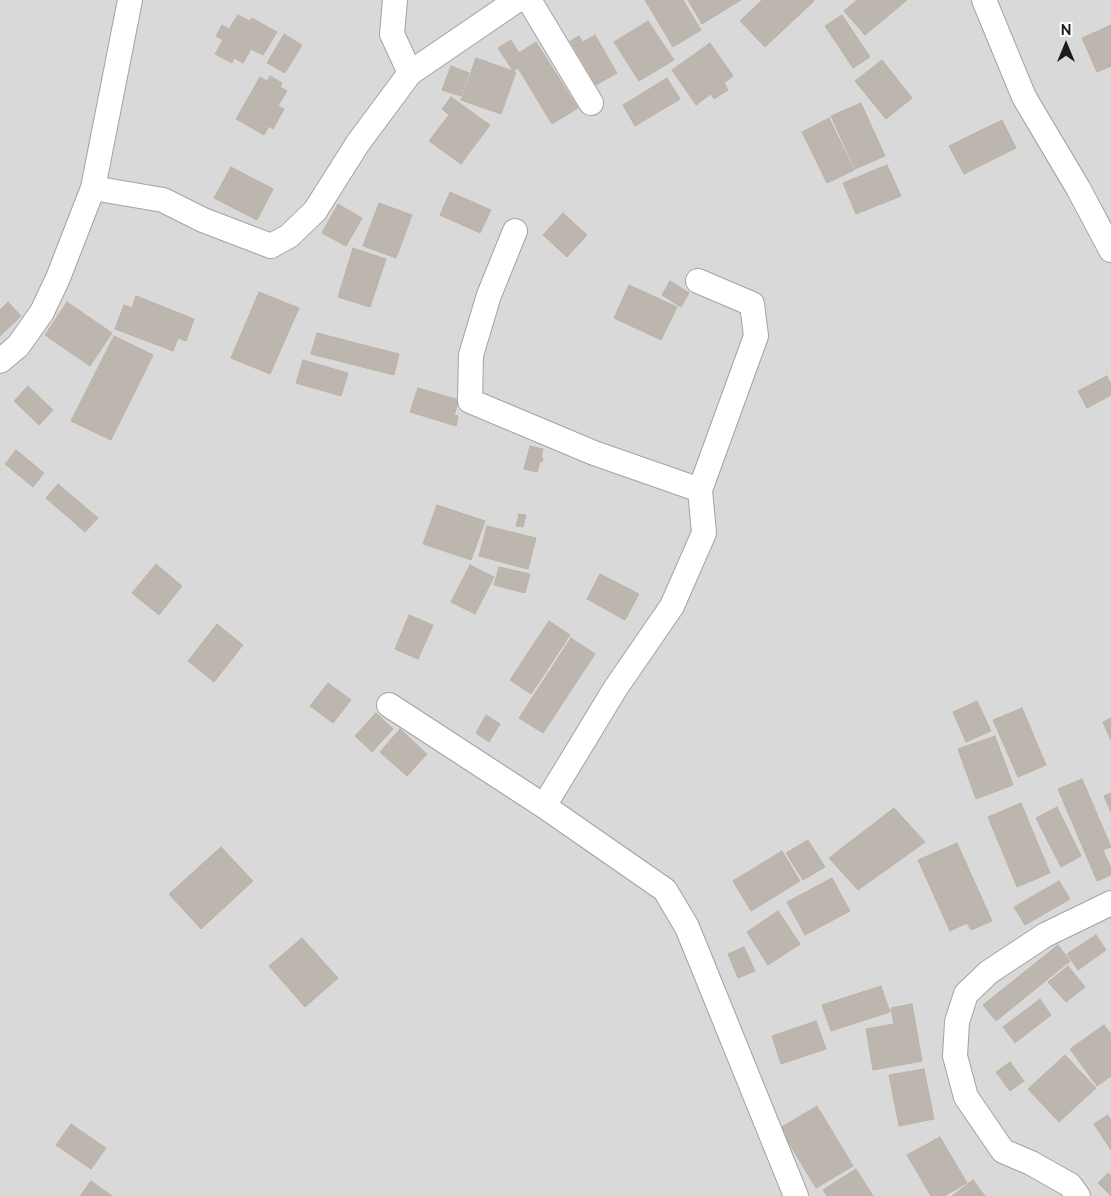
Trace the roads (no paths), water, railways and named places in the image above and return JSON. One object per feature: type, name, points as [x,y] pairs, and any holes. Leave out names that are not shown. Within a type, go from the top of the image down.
[{"type":"street","points":[[0,361],[18,346],[42,312],[58,278],[93,188],[130,0]]},
{"type":"street","points":[[395,0],[392,34],[410,73]]},
{"type":"street","points":[[93,188],[163,200],[204,220],[271,246],[289,236],[315,211],[358,143],[410,73],[517,0]]},
{"type":"street","points":[[528,0],[591,103]]},
{"type":"street","points":[[984,0],[1024,97],[1078,188],[1111,250]]},
{"type":"street","points":[[515,231],[489,295],[471,355],[470,402],[594,453],[700,490]]},
{"type":"street","points":[[544,806],[615,689],[672,606],[704,533],[700,490],[756,336],[752,304],[698,282]]},
{"type":"street","points":[[389,705],[544,806],[665,890],[687,928],[796,1196]]},
{"type":"street","points":[[1078,1196],[1070,1185],[1031,1163],[1003,1151],[966,1097],[955,1056],[956,1022],[966,994],[989,972],[1045,935],[1111,903]]}]
